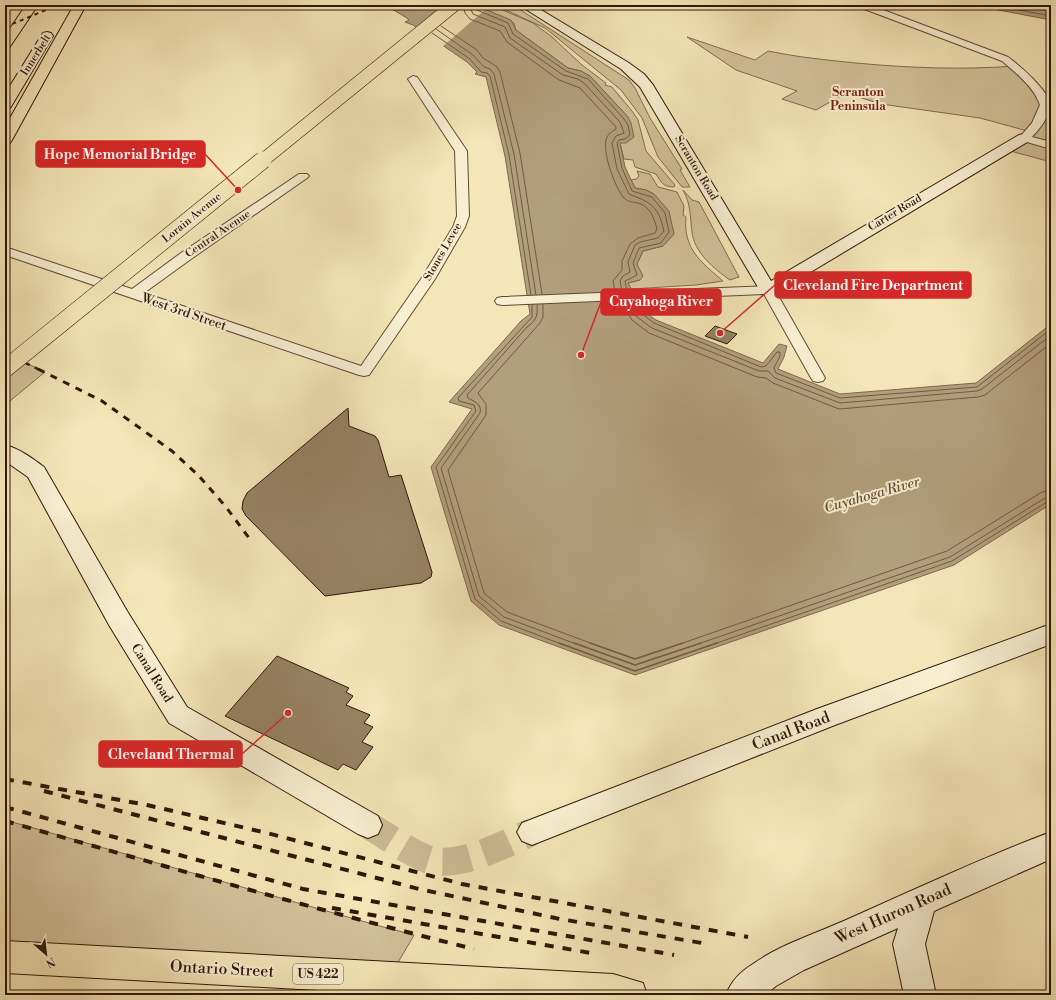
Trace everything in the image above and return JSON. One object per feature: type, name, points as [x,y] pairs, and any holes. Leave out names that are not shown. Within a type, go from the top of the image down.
[{"type":"main road","points":[[5,45],[32,5]]},
{"type":"main road","points":[[5,140],[80,5]]},
{"type":"main road","name":"Lorain Avenue","points":[[5,369],[454,5]]},
{"type":"main road","name":"Innerbelt","points":[[5,105],[55,23]]},
{"type":"main road","name":"Ontario Street","points":[[5,957],[613,990],[631,995]]},
{"type":"street","name":"Scranton Road","points":[[525,5],[625,66],[639,77],[646,85],[768,290],[818,378]]},
{"type":"street","name":"Carter Road","points":[[768,290],[907,206],[1024,138],[1034,130],[1040,122],[1045,105],[1035,87],[1018,68],[995,55],[862,5]]},
{"type":"street","name":"Stones Levee","points":[[364,372],[428,279],[459,227],[463,216],[461,151],[413,79]]},
{"type":"street","points":[[1024,138],[1051,146]]},
{"type":"street","name":"Central Avenue","points":[[134,294],[186,256],[303,176]]},
{"type":"street","name":"West 3rd Street","points":[[5,251],[364,372]]},
{"type":"street","points":[[502,302],[648,294],[768,290]]},
{"type":"street","name":"Canal Road","points":[[5,452],[21,460],[36,472],[118,618],[178,715],[368,825]]},
{"type":"street","name":"Canal Road","points":[[532,832],[826,717],[1051,634]]},
{"type":"street","name":"West Huron Road","points":[[742,995],[760,977],[782,965],[921,901],[1051,845]]},
{"type":"street","points":[[920,995],[909,944],[921,901]]},
{"type":"shaded area","points":[[475,5],[491,5],[533,23],[551,36],[582,65],[606,83],[605,85],[612,87],[638,120],[646,151],[675,185],[674,187],[665,185],[656,174],[635,167],[633,160],[624,159],[620,143],[628,117],[590,76],[581,71],[568,68],[516,30],[514,23]]},
{"type":"shaded area","points":[[495,5],[513,5],[629,80],[635,88],[650,118],[682,169],[680,170],[690,187],[682,187],[658,157],[642,118],[621,90],[545,28]]},
{"type":"shaded area","points":[[687,37],[755,60],[768,51],[856,63],[896,66],[955,68],[1015,66],[1043,99],[1043,114],[1051,115],[1051,162],[1003,149],[1031,132],[980,118],[881,104],[846,93],[816,110],[782,99],[797,91],[736,70]]},
{"type":"shaded area","points":[[637,171],[650,174],[658,187],[677,192],[684,206],[683,215],[686,217],[687,238],[695,254],[723,281],[696,285],[631,289],[628,283],[640,280],[637,264],[643,251],[663,246],[674,234],[668,211],[654,194],[646,190],[635,188],[631,180],[636,179],[639,176]]},
{"type":"shaded area","points":[[683,190],[692,200],[699,202],[739,277],[730,280],[711,265],[701,253],[692,232],[689,205]]},
{"type":"shaded area","points":[[5,353],[45,372],[5,405]]},
{"type":"shaded area","points":[[5,820],[414,935],[389,978],[5,957]]},
{"type":"water","points":[[385,5],[475,5],[511,20],[516,30],[568,68],[581,71],[590,76],[628,117],[634,137],[626,143],[620,143],[625,167],[635,188],[646,190],[654,194],[669,211],[674,234],[663,246],[643,251],[637,264],[643,276],[640,280],[628,283],[643,311],[656,320],[763,363],[779,344],[787,346],[784,357],[778,369],[840,394],[976,383],[1051,324],[1051,504],[954,565],[635,675],[499,625],[471,601],[431,467],[472,409],[449,402],[521,321],[530,314],[505,156],[486,77],[475,74],[477,72],[467,62],[413,25],[405,22],[409,20]]},
{"type":"water","points":[[972,5],[1051,5],[1051,20]]},
{"type":"pier","points":[[444,5],[479,5],[487,8],[442,47],[415,28]]},
{"type":"building","points":[[715,326],[737,334],[727,344],[705,336]]},
{"type":"building","points":[[348,408],[349,426],[375,436],[378,440],[389,477],[401,475],[432,572],[431,577],[421,583],[325,596],[246,516],[242,509],[243,501],[247,493]]},
{"type":"building","points":[[277,656],[349,688],[346,692],[353,696],[346,705],[370,715],[364,723],[373,727],[362,742],[373,747],[356,770],[343,764],[338,770],[225,716]]},
{"type":"tunnel","points":[[368,825],[412,852],[427,859],[439,861],[453,861],[481,854],[532,832]]},
{"type":"railway","points":[[5,27],[58,5]]},
{"type":"railway","points":[[5,353],[40,370]]},
{"type":"railway","points":[[40,370],[102,401],[172,451],[198,475],[226,507],[249,538]]},
{"type":"railway","points":[[5,779],[147,805],[267,833],[462,884],[748,937]]},
{"type":"railway","points":[[44,791],[419,889],[560,919],[702,943]]},
{"type":"railway","points":[[5,807],[303,889],[674,955]]},
{"type":"railway","points":[[5,821],[298,903],[474,949]]},
{"type":"railway","points":[[332,908],[591,953]]},
{"type":"place","name":"Hope Memorial Bridge","points":[[238,190]]},
{"type":"place","name":"Cleveland Fire Department","points":[[720,333]]},
{"type":"place","name":"Cuyahoga River","points":[[581,355]]},
{"type":"place","name":"Cleveland Thermal","points":[[288,713]]},
{"type":"district","name":"Scranton Peninsula","points":[[858,99]]}]
